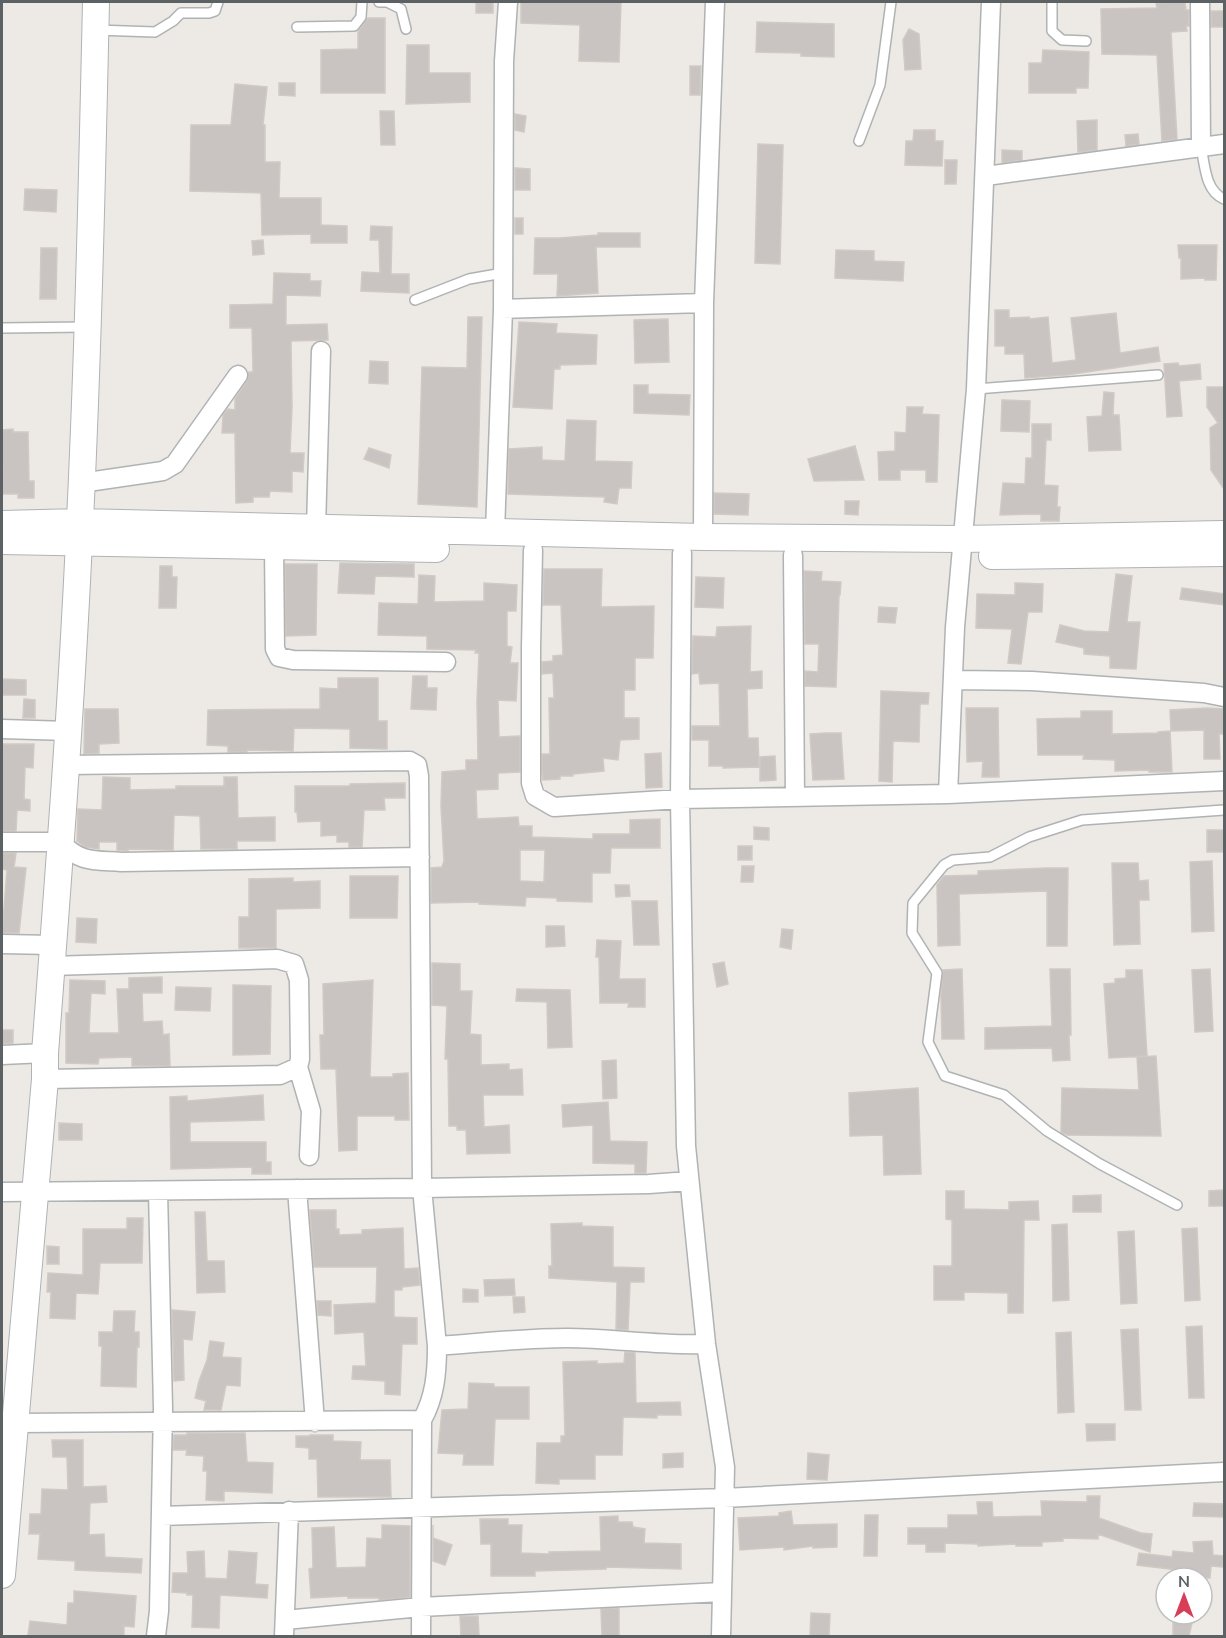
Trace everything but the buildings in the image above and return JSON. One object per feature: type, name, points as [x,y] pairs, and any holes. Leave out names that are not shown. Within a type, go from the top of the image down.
[{"type":"main road","points":[[2,1575],[15,1423],[10,1386],[34,1193],[45,1079],[69,731],[88,327],[96,2]]},
{"type":"main road","points":[[2,524],[274,546],[793,555],[1224,534]]},
{"type":"main road","points":[[2,541],[80,532],[316,528],[703,537],[961,548],[1224,553]]},
{"type":"street","points":[[495,532],[502,309],[504,61],[508,2]]},
{"type":"street","points":[[703,537],[704,303],[715,2]]},
{"type":"street","points":[[948,794],[955,627],[976,389],[991,2]]},
{"type":"street","points":[[1200,2],[1201,147]]},
{"type":"street","points":[[986,176],[1224,144]]},
{"type":"street","points":[[502,309],[704,303]]},
{"type":"street","points":[[316,528],[321,351]]},
{"type":"street","points":[[81,483],[163,471],[175,464],[238,375]]},
{"type":"street","points":[[274,546],[275,650],[279,657],[293,660],[446,662]]},
{"type":"street","points":[[533,550],[531,783],[536,796],[554,807],[680,799],[948,794],[1224,781]]},
{"type":"street","points":[[682,554],[680,799],[686,1134],[706,1344],[725,1467],[721,1636]]},
{"type":"street","points":[[793,555],[795,797]]},
{"type":"street","points":[[953,680],[1041,682],[1204,693],[1224,697]]},
{"type":"street","points":[[2,729],[69,731]]},
{"type":"street","points":[[66,765],[410,762],[417,765],[420,857],[422,1188],[437,1346],[437,1371],[430,1405],[422,1420],[421,1636]]},
{"type":"street","points":[[2,842],[60,842],[72,854],[87,859],[121,862],[420,857]]},
{"type":"street","points":[[2,944],[52,955],[277,959],[294,964],[298,980],[300,1059],[298,1067],[311,1111],[309,1156]]},
{"type":"street","points":[[2,1055],[45,1053]]},
{"type":"street","points":[[45,1079],[280,1076],[298,1067]]},
{"type":"street","points":[[2,1192],[422,1188],[689,1181]]},
{"type":"street","points":[[297,1189],[315,1422]]},
{"type":"street","points":[[156,1636],[163,1423],[158,1191]]},
{"type":"street","points":[[437,1346],[567,1338],[676,1345],[706,1344]]},
{"type":"street","points":[[15,1423],[422,1420]]},
{"type":"street","points":[[161,1516],[724,1498],[1224,1472]]},
{"type":"street","points":[[289,1511],[284,1628],[421,1607],[722,1592]]},
{"type":"lane","points":[[96,30],[155,32],[173,21],[181,12],[209,13],[215,10],[218,2]]},
{"type":"lane","points":[[297,27],[354,26],[361,17],[362,2]]},
{"type":"lane","points":[[379,2],[387,2],[401,9],[406,29]]},
{"type":"lane","points":[[859,141],[880,85],[891,2]]},
{"type":"lane","points":[[1052,2],[1052,31],[1062,40],[1086,41]]},
{"type":"lane","points":[[1201,147],[1209,183],[1218,196],[1224,200]]},
{"type":"lane","points":[[415,300],[469,279],[502,273]]},
{"type":"lane","points":[[2,328],[88,327]]},
{"type":"lane","points":[[976,389],[1158,375]]},
{"type":"lane","points":[[1177,1205],[1101,1164],[1047,1131],[1004,1095],[945,1076],[928,1042],[937,974],[912,933],[913,903],[944,865],[953,860],[990,857],[1029,837],[1082,820],[1224,810]]}]
